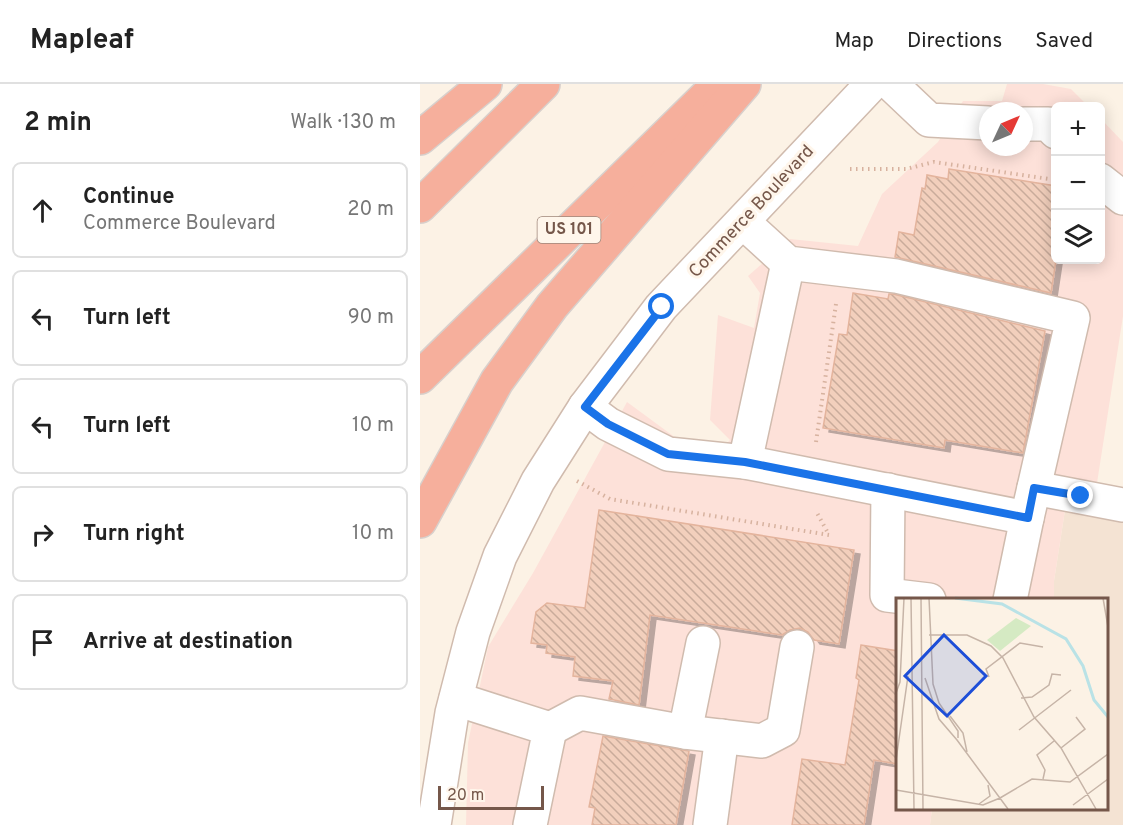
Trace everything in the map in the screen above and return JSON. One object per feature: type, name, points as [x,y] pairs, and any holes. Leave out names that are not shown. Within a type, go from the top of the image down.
[{"type":"highway","points":[[420,138],[485,84]]},
{"type":"highway","points":[[420,206],[543,84]]},
{"type":"highway","name":"US 101","points":[[420,377],[718,84]]},
{"type":"highway","points":[[420,521],[497,381],[552,306],[744,84]]},
{"type":"street","name":"Commerce Boulevard","points":[[438,816],[456,699],[473,632],[500,556],[538,481],[585,407],[662,307],[872,84]]},
{"type":"street","points":[[891,84],[929,120],[979,123]]},
{"type":"street","points":[[1033,123],[1048,124],[1051,127]]},
{"type":"street","points":[[1105,183],[1123,198]]},
{"type":"street","points":[[743,222],[788,264],[896,276],[1073,318],[1010,598]]},
{"type":"street","points":[[745,462],[788,264]]},
{"type":"street","points":[[585,407],[608,424],[668,454],[745,462],[888,490],[1031,503],[1123,505]]},
{"type":"street","points":[[888,490],[887,595],[912,598]]},
{"type":"street","points":[[685,732],[703,643]]},
{"type":"street","points":[[456,699],[550,729],[580,713],[685,732],[762,741],[783,730],[797,647]]},
{"type":"street","points":[[530,825],[550,729]]},
{"type":"street","points":[[710,825],[722,736]]},
{"type":"path","points":[[850,169],[906,169],[934,162],[1051,179]]},
{"type":"path","points":[[816,443],[837,298],[859,272]]},
{"type":"path","points":[[574,479],[610,499],[829,535],[816,511]]},
{"type":"shaded area","points":[[1007,84],[1043,84],[1071,89],[1084,102],[1051,102],[1051,264],[1105,264],[1105,123],[1123,142],[1123,316],[1097,483],[1065,510],[1054,581],[1054,598],[896,598],[896,810],[932,810],[930,825],[466,825],[468,743],[488,647],[533,573],[627,402],[676,438],[725,445],[730,440],[710,420],[718,315],[754,328],[760,293],[748,276],[790,239],[858,246],[882,194],[938,142],[963,101],[1002,101]]},
{"type":"shaded area","points":[[1123,505],[1123,825],[930,825],[932,810],[1108,810],[1108,598],[1054,598],[1054,581],[1065,510]]},
{"type":"building","points":[[949,169],[1051,185],[1051,264],[1055,264],[1051,293],[895,257],[899,232],[914,235],[922,188],[925,189],[927,175],[948,179]]},
{"type":"building","points":[[853,293],[888,299],[889,294],[893,294],[1045,331],[1023,453],[945,440],[944,448],[823,428],[839,334],[847,335]]},
{"type":"building","points":[[599,510],[854,550],[839,644],[814,640],[808,632],[800,628],[782,635],[650,615],[639,705],[609,699],[613,681],[573,676],[575,657],[546,653],[547,645],[531,643],[536,612],[547,603],[585,608]]},
{"type":"building","points":[[861,645],[896,651],[896,764],[874,760],[864,825],[792,825],[802,759],[845,765],[859,680],[856,678]]},
{"type":"building","points":[[603,736],[689,751],[676,825],[592,825],[595,808],[589,807]]},
{"type":"route","points":[[662,307],[585,407],[608,424],[668,454],[745,462],[1028,518],[1034,488],[1081,496]]}]
